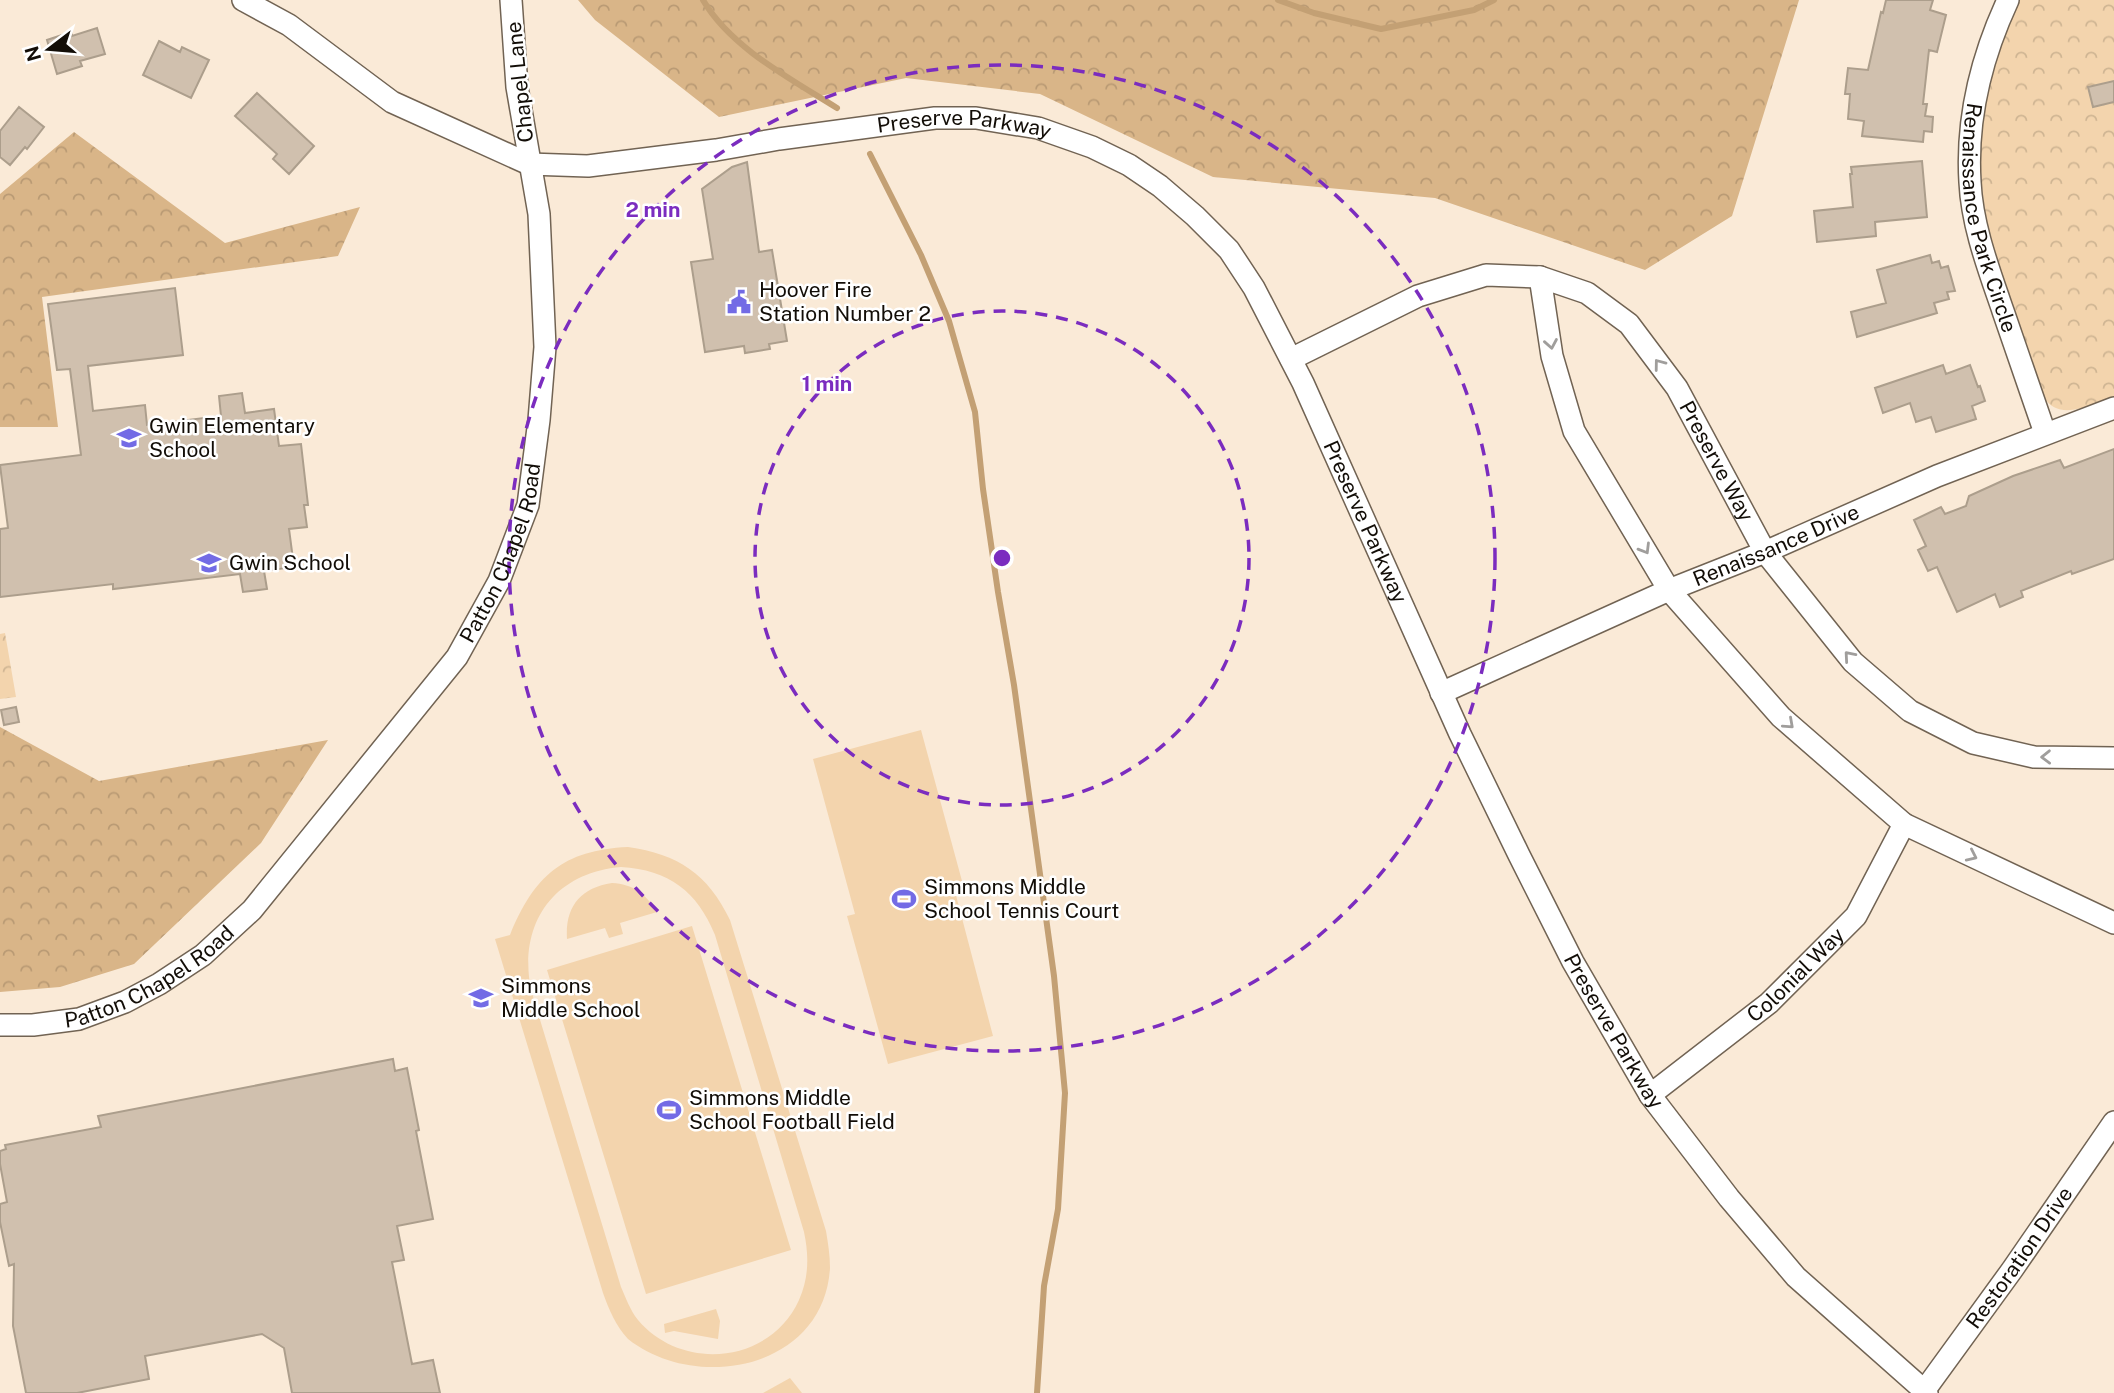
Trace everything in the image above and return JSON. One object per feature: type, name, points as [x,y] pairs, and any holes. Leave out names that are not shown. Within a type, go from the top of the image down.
[{"type":"street","points":[[243,0],[289,25],[392,102],[529,164]]},
{"type":"street","name":"Chapel Lane","points":[[511,0],[517,88],[529,164]]},
{"type":"street","name":"Renaissance Park Circle","points":[[2008,0],[1991,36],[1976,88],[1970,137],[1970,183],[1977,228],[1991,278],[2045,433]]},
{"type":"street","name":"Preserve Parkway","points":[[529,164],[588,166],[934,118],[976,118],[1038,128],[1092,147],[1129,165],[1160,186],[1195,216],[1229,250],[1291,359],[1495,807],[1573,962],[1650,1095],[1729,1198],[1796,1277],[1925,1392]]},
{"type":"street","name":"Patton Chapel Road","points":[[0,1025],[33,1025],[79,1018],[125,1002],[159,984],[203,955],[252,910],[457,657],[499,581],[528,505],[540,420],[545,347],[539,214],[529,164]]},
{"type":"street","name":"Preserve Way","points":[[1291,359],[1418,296],[1486,275],[1539,277],[1587,293],[1629,324],[1677,387],[1765,552],[1853,662],[1910,711],[1973,743],[2034,757],[2114,758]]},
{"type":"street","points":[[1539,277],[1552,356],[1574,432],[1670,590],[1782,717],[1904,824],[2114,923]]},
{"type":"street","name":"Renaissance Drive","points":[[1441,693],[1670,590],[1765,552],[1937,476],[2114,408]]},
{"type":"street","name":"Colonial Way","points":[[1650,1095],[1769,1003],[1856,916],[1904,824]]},
{"type":"street","name":"Restoration Drive","points":[[1925,1392],[2114,1122]]},
{"type":"green space","points":[[578,0],[1799,0],[1732,216],[1645,270],[1435,198],[1213,177],[1040,94],[906,78],[719,117],[595,20]]},
{"type":"green space","points":[[2020,0],[2114,0],[2114,396],[2076,409],[2058,409],[2050,405],[2044,397],[1992,244],[1983,196],[1981,146],[1986,96],[2000,43]]},
{"type":"green space","points":[[74,132],[225,243],[360,207],[338,256],[42,297],[58,427],[0,427],[0,194]]},
{"type":"green space","points":[[5,633],[16,697],[0,699],[0,634]]},
{"type":"green space","points":[[0,727],[99,781],[328,740],[261,843],[134,964],[60,987],[0,992]]},
{"type":"green space","name":"Simmons Middle School Tennis Court","points":[[921,730],[962,881],[953,884],[993,1036],[888,1064],[847,916],[855,914],[813,759]]},
{"type":"green space","points":[[628,847],[646,850],[676,861],[701,879],[721,904],[730,920],[826,1231],[830,1268],[822,1302],[805,1329],[781,1349],[752,1362],[720,1367],[687,1365],[656,1356],[628,1339],[616,1323],[603,1293],[495,939],[510,935],[529,897],[554,870],[568,861],[605,849]],"holes":[[[621,867],[667,878],[690,895],[715,935],[806,1241],[805,1283],[799,1300],[786,1321],[768,1337],[747,1348],[724,1354],[678,1348],[656,1337],[630,1308],[621,1287],[531,990],[528,966],[530,944],[536,924],[559,891],[576,879],[597,871]]]},
{"type":"green space","points":[[612,883],[626,885],[638,891],[657,912],[620,923],[623,934],[609,938],[605,928],[567,939],[569,917],[577,901],[591,889]]},
{"type":"green space","name":"Simmons Middle School Football Field","points":[[692,926],[791,1250],[646,1294],[547,970]]},
{"type":"green space","points":[[716,1309],[720,1321],[718,1339],[674,1331],[665,1333],[664,1324]]},
{"type":"green space","points":[[790,1378],[802,1393],[763,1393]]},
{"type":"building","points":[[1886,0],[1933,0],[1930,10],[1946,15],[1937,52],[1929,50],[1923,104],[1927,104],[1925,116],[1933,117],[1932,132],[1924,131],[1923,142],[1862,136],[1864,121],[1848,119],[1850,94],[1845,94],[1848,68],[1868,70]]},
{"type":"building","points":[[97,28],[105,54],[80,61],[82,66],[57,74],[47,40],[71,32],[72,36]]},
{"type":"building","points":[[159,41],[180,52],[182,47],[209,60],[191,98],[143,75]]},
{"type":"building","points":[[2114,81],[2114,102],[2093,107],[2088,87]]},
{"type":"building","points":[[257,93],[314,146],[289,174],[273,159],[277,154],[235,116]]},
{"type":"building","points":[[19,107],[44,127],[10,165],[0,157],[0,131]]},
{"type":"building","points":[[1922,161],[1927,217],[1875,222],[1876,236],[1817,242],[1814,211],[1853,207],[1851,167]]},
{"type":"building","name":"Hoover Fire Station Number 2","points":[[747,162],[759,252],[772,250],[787,341],[769,344],[770,349],[745,353],[744,346],[705,352],[691,262],[713,259],[702,189],[732,167]]},
{"type":"building","points":[[1930,255],[1932,263],[1939,261],[1941,268],[1948,266],[1955,291],[1947,292],[1949,299],[1934,303],[1937,313],[1857,337],[1851,312],[1886,303],[1877,270]]},
{"type":"building","name":"Gwin Elementary School","points":[[175,288],[183,355],[88,366],[93,411],[145,405],[147,425],[221,416],[219,396],[242,393],[245,413],[274,409],[279,446],[301,444],[308,505],[304,505],[307,527],[289,529],[294,567],[264,571],[267,589],[243,592],[240,574],[113,589],[113,584],[0,597],[0,529],[8,528],[0,465],[81,455],[70,369],[57,370],[48,304]]},
{"type":"building","points":[[1943,365],[1946,374],[1970,365],[1985,401],[1972,406],[1976,419],[1936,432],[1931,417],[1916,422],[1910,403],[1883,413],[1875,388]]},
{"type":"building","points":[[2114,449],[2114,559],[2072,574],[2071,571],[2021,591],[2023,597],[2000,607],[1995,594],[1957,612],[1937,567],[1928,571],[1918,550],[1926,546],[1914,520],[1941,507],[1945,514],[1966,506],[1969,496],[2013,476],[2060,460],[2064,468]]},
{"type":"building","points":[[16,707],[19,722],[4,725],[1,710]]},
{"type":"building","points":[[393,1059],[395,1071],[407,1068],[433,1219],[397,1226],[404,1260],[392,1262],[412,1364],[433,1360],[440,1393],[292,1393],[284,1348],[262,1334],[145,1356],[149,1379],[77,1393],[26,1393],[13,1326],[14,1264],[9,1266],[0,1222],[0,1204],[7,1202],[0,1164],[0,1151],[6,1149],[5,1145],[101,1127],[98,1116]]},
{"type":"waterway","points":[[703,0],[729,33],[746,48],[837,108]]},
{"type":"waterway","points":[[1278,0],[1314,13],[1381,29],[1474,10],[1494,0]]},
{"type":"waterway","points":[[870,154],[921,255],[949,321],[975,412],[983,489],[1014,685],[1054,976],[1065,1093],[1058,1209],[1044,1286],[1037,1393]]},
{"type":"place","name":"Hoover Fire Station Number 2","points":[[739,302]]},
{"type":"place","name":"Gwin Elementary School","points":[[129,438]]},
{"type":"place","name":"Gwin School","points":[[209,563]]},
{"type":"place","name":"Simmons Middle School Tennis Court","points":[[904,899]]},
{"type":"place","name":"Simmons Middle School","points":[[481,998]]},
{"type":"place","name":"Simmons Middle School Football Field","points":[[669,1110]]}]
